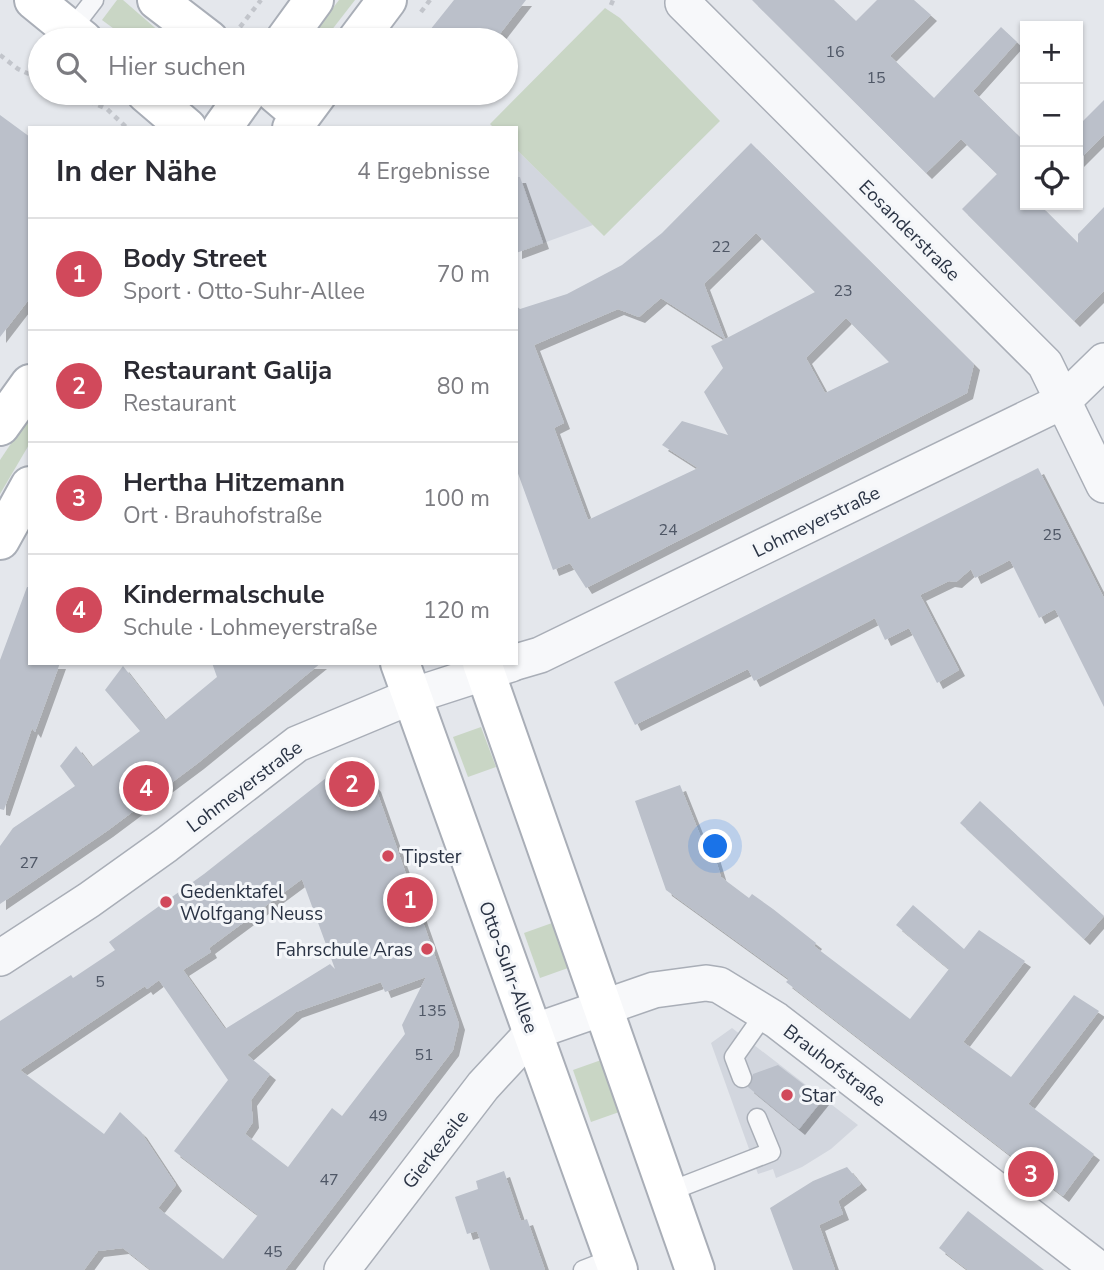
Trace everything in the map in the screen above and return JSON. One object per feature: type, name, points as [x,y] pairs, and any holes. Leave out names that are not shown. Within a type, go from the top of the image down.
[{"type":"main road","points":[[34,0],[68,28]]},
{"type":"main road","points":[[157,0],[207,28]]},
{"type":"main road","points":[[294,28],[314,0]]},
{"type":"main road","points":[[366,28],[387,0]]},
{"type":"main road","points":[[160,105],[185,126]]},
{"type":"main road","points":[[223,126],[238,105]]},
{"type":"main road","points":[[0,426],[28,387]]},
{"type":"main road","points":[[0,540],[28,490]]},
{"type":"main road","points":[[499,665],[601,1006],[695,1270]]},
{"type":"main road","name":"Otto-Suhr-Allee","points":[[406,680],[533,1032],[605,1266]]},
{"type":"street","name":"Eosanderstraße","points":[[681,1],[1045,364],[1104,485]]},
{"type":"street","name":"Lohmeyerstraße","points":[[518,660],[540,655],[1063,401],[1104,361]]},
{"type":"street","name":"Lohmeyerstraße","points":[[0,958],[133,869],[297,744],[406,680],[499,665]]},
{"type":"street","name":"Brauhofstraße","points":[[533,1032],[601,1006],[654,990],[706,983],[719,985],[765,1013],[843,1069],[1100,1270]]},
{"type":"street","name":"Gierkezeile","points":[[342,1270],[490,1078],[533,1032]]},
{"type":"lane","points":[[80,28],[94,0]]},
{"type":"lane","points":[[742,1078],[734,1057],[765,1013]]},
{"type":"lane","points":[[668,1192],[771,1152],[757,1118]]},
{"type":"path","points":[[232,28],[261,0]]},
{"type":"path","points":[[0,55],[28,74]]},
{"type":"path","points":[[98,105],[107,109],[125,126]]},
{"type":"shaded area","points":[[518,151],[593,225],[518,252]]},
{"type":"shaded area","points":[[732,1028],[858,1125],[831,1149],[802,1167],[776,1178],[773,1169],[758,1174],[711,1043]]},
{"type":"green space","points":[[117,0],[123,0],[155,28],[113,28],[102,20]]},
{"type":"green space","points":[[339,0],[355,0],[333,28],[318,28]]},
{"type":"green space","points":[[605,8],[620,18],[720,121],[604,236],[518,151],[518,126],[490,124],[509,105],[518,105],[518,96]]},
{"type":"green space","points":[[28,418],[28,446],[0,494],[0,460]]},
{"type":"green space","points":[[481,727],[496,767],[468,777],[453,737]]},
{"type":"green space","points":[[552,923],[568,968],[540,978],[524,933]]},
{"type":"green space","points":[[604,1059],[622,1111],[591,1122],[573,1070]]},
{"type":"building","points":[[454,0],[526,0],[504,28],[432,28]]},
{"type":"building","points":[[752,0],[834,0],[856,21],[877,0],[914,0],[931,15],[890,56],[934,98],[1001,27],[1017,42],[973,91],[1020,137],[1020,210],[1045,210],[1078,243],[1078,234],[1104,207],[1104,291],[1074,321],[962,209],[997,174],[961,139],[926,173]]},
{"type":"building","points":[[1104,100],[1104,135],[1083,156],[1083,147],[1083,121]]},
{"type":"building","points":[[0,115],[28,136],[28,301],[0,337]]},
{"type":"building","points":[[751,143],[974,364],[967,393],[586,588],[570,563],[553,570],[518,474],[518,308],[567,294],[622,265],[662,233]],"holes":[[[756,233],[815,292],[725,339],[704,284]],[[661,298],[725,339],[711,346],[723,368],[704,392],[728,435],[682,421],[662,445],[698,468],[588,520],[554,428],[564,423],[534,345],[618,309],[639,317]],[[846,318],[889,362],[825,393],[806,358]]]},
{"type":"building","points":[[518,177],[520,177],[543,243],[518,252]]},
{"type":"building","points":[[1038,468],[1104,598],[1104,707],[1055,609],[1039,618],[1010,560],[975,578],[971,569],[956,582],[949,581],[920,595],[959,670],[937,683],[909,628],[885,640],[875,618],[754,681],[748,669],[635,725],[614,682]]},
{"type":"building","points":[[28,587],[28,665],[59,665],[35,732],[32,728],[4,810],[0,809],[0,660]]},
{"type":"building","points":[[213,665],[319,665],[198,763],[107,831],[0,904],[0,846],[13,828],[75,786],[60,766],[76,746],[92,767],[140,731],[105,690],[123,666],[165,720],[217,677]]},
{"type":"building","points":[[345,771],[366,776],[375,786],[459,1024],[453,1050],[285,1270],[151,1270],[123,1248],[98,1251],[84,1270],[0,1270],[0,1021],[115,950],[109,942],[204,874],[331,774]],"holes":[[[302,879],[335,969],[330,964],[225,1029],[183,970],[211,952],[209,948]],[[426,977],[402,1025],[405,1034],[342,1116],[332,1108],[288,1167],[245,1134],[253,1122],[251,1100],[270,1074],[247,1055],[296,1012],[381,982],[385,992]],[[159,980],[228,1080],[174,1151],[258,1215],[223,1259],[158,1208],[176,1185],[141,1132],[120,1112],[104,1134],[20,1070],[145,986],[147,989]]]},
{"type":"building","points":[[680,785],[700,835],[710,841],[721,877],[749,898],[752,894],[773,909],[816,943],[814,946],[910,1019],[949,969],[896,925],[913,905],[964,949],[979,930],[1025,961],[963,1042],[1011,1077],[1074,995],[1099,1011],[1028,1104],[1094,1154],[1063,1196],[786,982],[789,979],[666,890],[635,801]]},
{"type":"building","points":[[980,801],[1104,916],[1084,939],[960,823]]},
{"type":"building","points":[[778,1065],[823,1099],[799,1129],[748,1087],[753,1074]]},
{"type":"building","points":[[847,1167],[861,1184],[838,1201],[843,1214],[819,1225],[835,1270],[793,1270],[770,1208],[813,1181]]},
{"type":"building","points":[[504,1171],[521,1221],[527,1219],[545,1270],[490,1270],[477,1231],[467,1234],[455,1197],[478,1189],[476,1181]]},
{"type":"building","points":[[968,1211],[1044,1270],[968,1270],[939,1248]]},
{"type":"place","name":"Restaurant Galija","points":[[352,784]]},
{"type":"place","name":"Kindermalschule","points":[[146,788]]},
{"type":"place","name":"Tipster","points":[[388,856]]},
{"type":"place","name":"Body Street","points":[[410,900]]},
{"type":"place","name":"Gedenktafel Wolfgang Neuss","points":[[166,902]]},
{"type":"place","name":"Fahrschule Aras","points":[[427,949]]},
{"type":"place","name":"Star","points":[[787,1095]]},
{"type":"place","name":"Hertha Hitzemann","points":[[1031,1174]]}]
